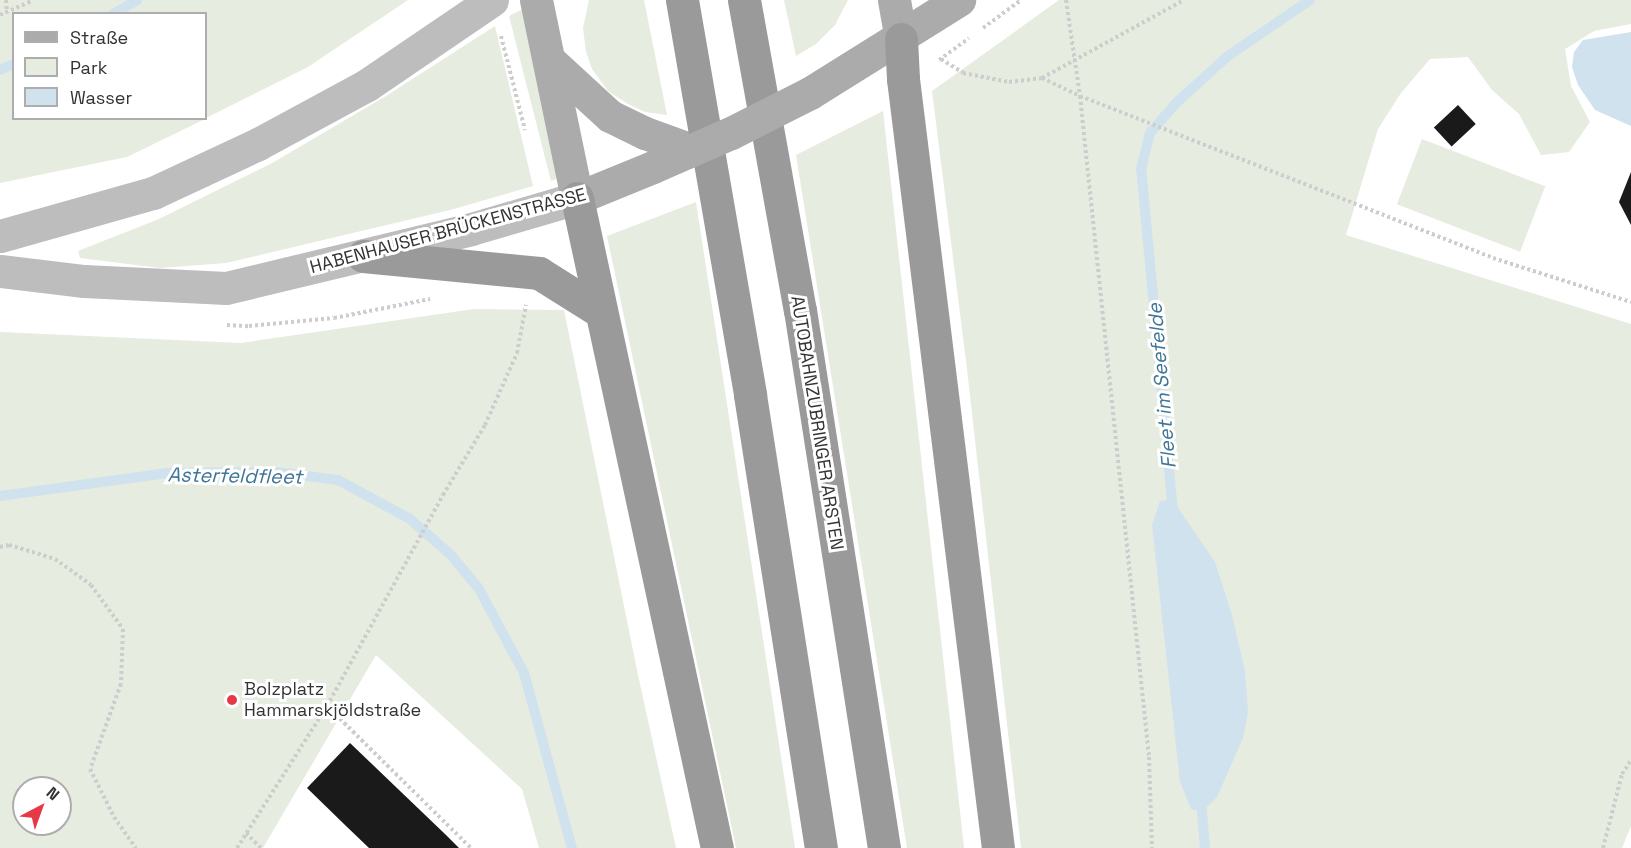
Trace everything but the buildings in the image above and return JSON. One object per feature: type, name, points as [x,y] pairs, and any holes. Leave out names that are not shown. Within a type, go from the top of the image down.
[{"type":"highway","points":[[682,0],[750,395],[821,848]]},
{"type":"highway","name":"AUTOBAHNZUBRINGER ARSTEN","points":[[744,0],[800,310],[884,848]]},
{"type":"highway","points":[[901,39],[903,79],[998,848]]},
{"type":"highway","points":[[577,198],[717,848]]},
{"type":"highway","points":[[363,256],[538,273],[602,312]]},
{"type":"main road","points":[[0,236],[153,193],[258,144],[367,85],[492,0]]},
{"type":"main road","points":[[536,0],[551,62],[577,198]]},
{"type":"main road","points":[[894,0],[901,39]]},
{"type":"main road","name":"HABENHAUSER BRÜCKENSTRASSE","points":[[0,271],[84,281],[226,288],[363,256],[577,198],[692,150],[810,93],[901,39],[959,0]]},
{"type":"main road","points":[[551,62],[610,116],[645,133],[692,150]]},
{"type":"path","points":[[6,0],[7,13]]},
{"type":"path","points":[[0,15],[33,0]]},
{"type":"path","points":[[996,18],[1021,0]]},
{"type":"path","points":[[1066,0],[1076,59],[1149,758],[1152,848]]},
{"type":"path","points":[[941,59],[963,73],[1009,82],[1042,78],[1184,0]]},
{"type":"path","points":[[501,34],[526,138]]},
{"type":"path","points":[[1042,78],[1080,96],[1493,258],[1631,302]]},
{"type":"path","points":[[237,848],[327,706],[443,495],[485,425],[517,352],[528,296]]},
{"type":"path","points":[[334,318],[433,299]]},
{"type":"path","points":[[0,547],[9,545],[56,559],[91,585],[123,629],[121,684],[90,769],[114,817],[136,848]]},
{"type":"path","points":[[327,706],[471,848]]},
{"type":"path","points":[[1603,848],[1622,774],[1631,760]]},
{"type":"path","points":[[246,833],[261,848]]},
{"type":"green space","points":[[0,0],[408,0],[308,67],[207,118],[207,12],[12,12],[12,120],[203,120],[127,157],[0,183]]},
{"type":"green space","points":[[589,0],[644,0],[667,115],[645,112],[628,104],[608,91],[592,69],[586,52],[583,28]]},
{"type":"green space","points":[[784,0],[848,0],[835,25],[816,44],[796,56]]},
{"type":"green space","points":[[1059,0],[1631,0],[1631,24],[1594,31],[1565,49],[1571,86],[1590,122],[1569,152],[1541,155],[1519,114],[1492,90],[1468,57],[1430,59],[1401,93],[1378,129],[1346,235],[1631,324],[1631,826],[1622,848],[1021,848],[967,369],[932,91]]},
{"type":"green space","points":[[525,8],[564,176],[551,181],[509,16]]},
{"type":"green space","points":[[495,26],[533,186],[450,210],[226,263],[160,268],[80,258],[78,251],[159,219],[274,162],[386,96]]},
{"type":"green space","points":[[883,111],[964,848],[907,848],[796,155]]},
{"type":"green space","points":[[1422,139],[1545,186],[1520,252],[1397,204]]},
{"type":"green space","points":[[696,202],[795,848],[736,848],[607,236]]},
{"type":"green space","points":[[474,309],[564,310],[638,675],[676,848],[539,848],[522,789],[376,655],[263,848],[0,848],[0,332],[241,343]]},
{"type":"water","points":[[1631,32],[1631,126],[1595,110],[1578,85],[1572,67],[1574,52],[1583,40]]},
{"type":"water","points":[[1172,499],[1215,562],[1232,615],[1245,671],[1248,712],[1243,738],[1217,797],[1202,812],[1191,809],[1180,782],[1152,525],[1160,501]]},
{"type":"waterway","points":[[116,12],[137,0]]},
{"type":"waterway","name":"Fleet im Seefelde","points":[[1173,512],[1141,169],[1150,133],[1175,104],[1228,56],[1310,0]]},
{"type":"waterway","points":[[0,70],[12,65]]},
{"type":"waterway","name":"Asterfeldfleet","points":[[0,496],[167,473],[276,472],[338,480],[410,519],[451,555],[479,589],[524,673],[572,848]]},
{"type":"waterway","name":"Fleet im Seefelde","points":[[1201,800],[1205,848]]},
{"type":"place","name":"Bolzplatz Hammarskjöldstraße","points":[[232,700]]}]
